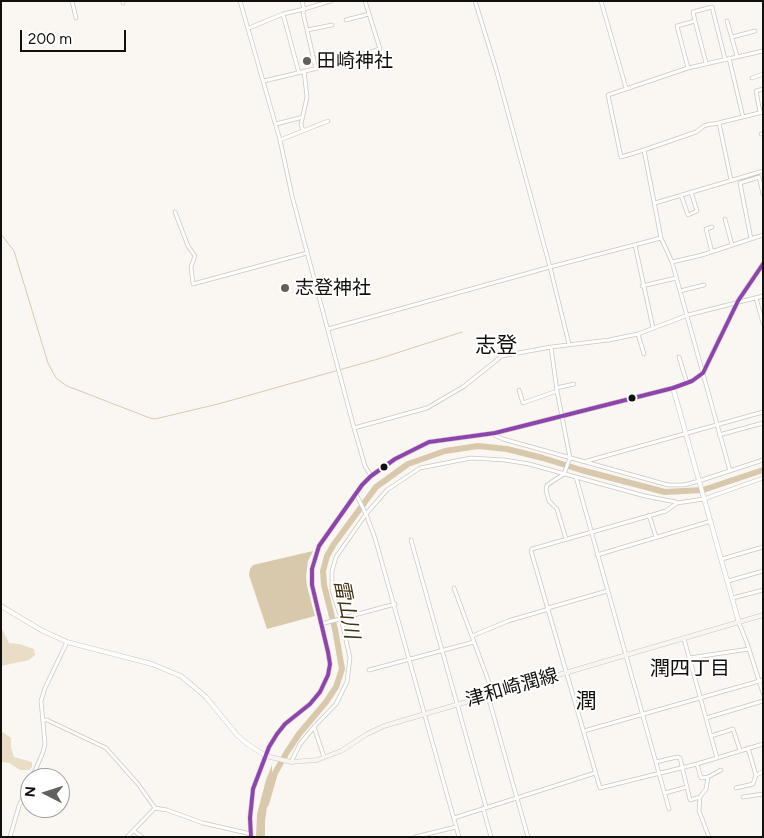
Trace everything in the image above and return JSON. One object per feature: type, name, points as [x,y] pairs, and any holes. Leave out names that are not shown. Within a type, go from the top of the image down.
[{"type":"main road","points":[[251,836],[253,789],[266,756],[277,734],[294,716],[310,704],[320,692],[328,675],[330,664],[312,586],[314,562],[319,546],[371,476],[407,452],[429,442],[495,432],[673,388],[700,376],[738,301],[763,264]]},
{"type":"main road","name":"津和崎潤線","points":[[266,756],[290,762],[311,762],[341,751],[375,729],[763,615]]},
{"type":"street","points":[[72,1],[76,18]]},
{"type":"street","points":[[240,1],[276,124],[292,196],[354,428],[365,466],[371,476]]},
{"type":"street","points":[[302,1],[316,68]]},
{"type":"street","points":[[248,28],[283,14],[331,1]]},
{"type":"street","points":[[264,82],[380,49],[365,1]]},
{"type":"street","points":[[475,1],[496,69],[569,344]]},
{"type":"street","points":[[601,1],[626,88]]},
{"type":"street","points":[[706,63],[693,12],[712,7],[743,117]]},
{"type":"street","points":[[283,14],[299,73]]},
{"type":"street","points":[[346,20],[369,14]]},
{"type":"street","points":[[688,68],[677,26],[695,21]]},
{"type":"street","points":[[727,21],[737,56]]},
{"type":"street","points":[[307,30],[332,25]]},
{"type":"street","points":[[732,38],[755,31]]},
{"type":"street","points":[[763,51],[688,68],[608,95],[622,157],[696,132],[710,124],[762,112],[756,91],[763,89]]},
{"type":"street","points":[[303,131],[301,124],[306,97],[304,71]]},
{"type":"street","points":[[752,78],[763,74]]},
{"type":"street","points":[[276,124],[303,117]]},
{"type":"street","points":[[280,140],[328,121]]},
{"type":"street","points":[[719,123],[731,180]]},
{"type":"street","points":[[644,150],[661,238],[672,262],[688,315],[716,425],[730,470]]},
{"type":"street","points":[[655,203],[763,171]]},
{"type":"street","points":[[751,239],[740,183],[760,177],[763,194]]},
{"type":"street","points":[[681,195],[688,215],[697,211],[691,192]]},
{"type":"street","points":[[175,212],[188,246],[195,256],[191,268],[193,284],[307,253]]},
{"type":"street","points":[[725,219],[732,245]]},
{"type":"street","points":[[712,227],[706,229],[712,252]]},
{"type":"street","points":[[672,262],[712,252],[763,235]]},
{"type":"street","points":[[328,330],[550,267],[661,238]]},
{"type":"street","points":[[635,245],[652,328]]},
{"type":"street","points":[[642,286],[676,278]]},
{"type":"street","points":[[680,291],[704,285]]},
{"type":"street","points":[[354,428],[427,408],[463,387],[502,356],[638,334],[688,315],[763,296]]},
{"type":"street","points":[[756,298],[763,322]]},
{"type":"street","points":[[638,334],[644,354]]},
{"type":"street","points":[[551,347],[570,459],[564,473],[547,485],[546,490],[549,501],[560,516],[566,539]]},
{"type":"street","points":[[680,357],[687,383]]},
{"type":"street","points":[[519,390],[523,403],[574,384]]},
{"type":"street","points":[[673,388],[739,623],[761,680],[763,693]]},
{"type":"street","points":[[586,461],[763,412]]},
{"type":"street","points":[[719,435],[763,423]]},
{"type":"street","points":[[495,432],[496,436],[503,439],[668,485],[684,485],[763,460]]},
{"type":"street","points":[[290,762],[300,744],[336,704],[347,682],[350,658],[341,618],[332,590],[334,564],[341,549],[366,514],[387,490],[413,471],[457,460],[487,458],[505,460],[529,464],[645,496],[677,502],[704,499],[763,478]]},
{"type":"street","points":[[576,477],[669,809]]},
{"type":"street","points":[[356,494],[375,538],[459,837]]},
{"type":"street","points":[[677,502],[666,511],[532,549],[595,774],[601,788],[697,764],[763,744]]},
{"type":"street","points":[[649,515],[656,537]]},
{"type":"street","points":[[597,555],[711,521]]},
{"type":"street","points":[[412,540],[491,837]]},
{"type":"street","points":[[722,559],[763,547]]},
{"type":"street","points":[[728,581],[763,571]]},
{"type":"street","points":[[454,588],[493,693]]},
{"type":"street","points":[[733,598],[763,590]]},
{"type":"street","points":[[472,636],[508,621],[607,591]]},
{"type":"street","points":[[321,624],[394,604]]},
{"type":"street","points":[[1,606],[41,630],[67,642],[152,664],[181,676],[206,697],[241,739],[266,756]]},
{"type":"street","points":[[684,638],[717,758]]},
{"type":"street","points":[[36,768],[45,744],[43,695],[67,642]]},
{"type":"street","points":[[368,670],[474,642]]},
{"type":"street","points":[[689,658],[750,649]]},
{"type":"street","points":[[584,731],[761,680]]},
{"type":"street","points":[[488,695],[528,837]]},
{"type":"street","points":[[706,718],[763,701]]},
{"type":"street","points":[[44,720],[106,748],[138,784],[155,808],[251,836]]},
{"type":"street","points":[[314,727],[325,758]]},
{"type":"street","points":[[711,736],[734,729],[740,750]]},
{"type":"street","points":[[736,788],[753,784],[756,775],[748,748]]},
{"type":"street","points":[[656,762],[680,758],[690,800],[700,797]]},
{"type":"street","points":[[697,764],[700,778],[708,777],[720,770]]},
{"type":"street","points":[[756,775],[763,772]]},
{"type":"street","points":[[454,818],[595,774]]},
{"type":"street","points":[[708,777],[706,789],[700,797],[699,811],[709,837]]},
{"type":"street","points":[[664,794],[687,787]]},
{"type":"street","points":[[743,798],[763,794]]},
{"type":"street","points":[[10,837],[20,804]]},
{"type":"street","points":[[127,837],[134,831],[141,820],[155,808]]},
{"type":"street","points":[[415,837],[456,827]]},
{"type":"street","points":[[134,831],[142,837]]},
{"type":"shaded area","points":[[313,551],[308,561],[306,576],[315,616],[267,629],[249,575],[250,569],[253,565]]},
{"type":"shaded area","points":[[1,627],[9,643],[34,649],[35,655],[29,660],[1,666]]},
{"type":"shaded area","points":[[1,731],[11,738],[14,757],[32,762],[32,767],[20,768],[20,770],[9,763],[1,762]]},
{"type":"shaded area","points":[[272,765],[272,775],[268,788],[265,837],[256,837],[257,814]]},
{"type":"waterway","points":[[1,234],[14,251],[48,363],[56,378],[67,386],[150,418],[155,419],[218,404],[378,359],[462,332]]},
{"type":"waterway","name":"雷山川","points":[[266,804],[275,773],[299,734],[336,687],[342,669],[335,629],[324,585],[323,571],[327,556],[376,487],[408,464],[445,451],[478,446],[507,449],[665,492],[703,490],[763,470]]},
{"type":"transit line","points":[[251,837],[250,818],[253,789],[269,747],[285,724],[310,704],[320,692],[328,675],[330,664],[312,585],[312,569],[319,546],[362,485],[395,459],[429,442],[495,433],[673,388],[692,381],[703,373],[738,301],[763,264]]},
{"type":"place","name":"田崎神社","points":[[307,61]]},
{"type":"place","name":"志登神社","points":[[285,288]]},
{"type":"district","name":"志登","points":[[496,346]]},
{"type":"district","name":"潤四丁目","points":[[690,669]]},
{"type":"district","name":"潤","points":[[586,702]]}]
